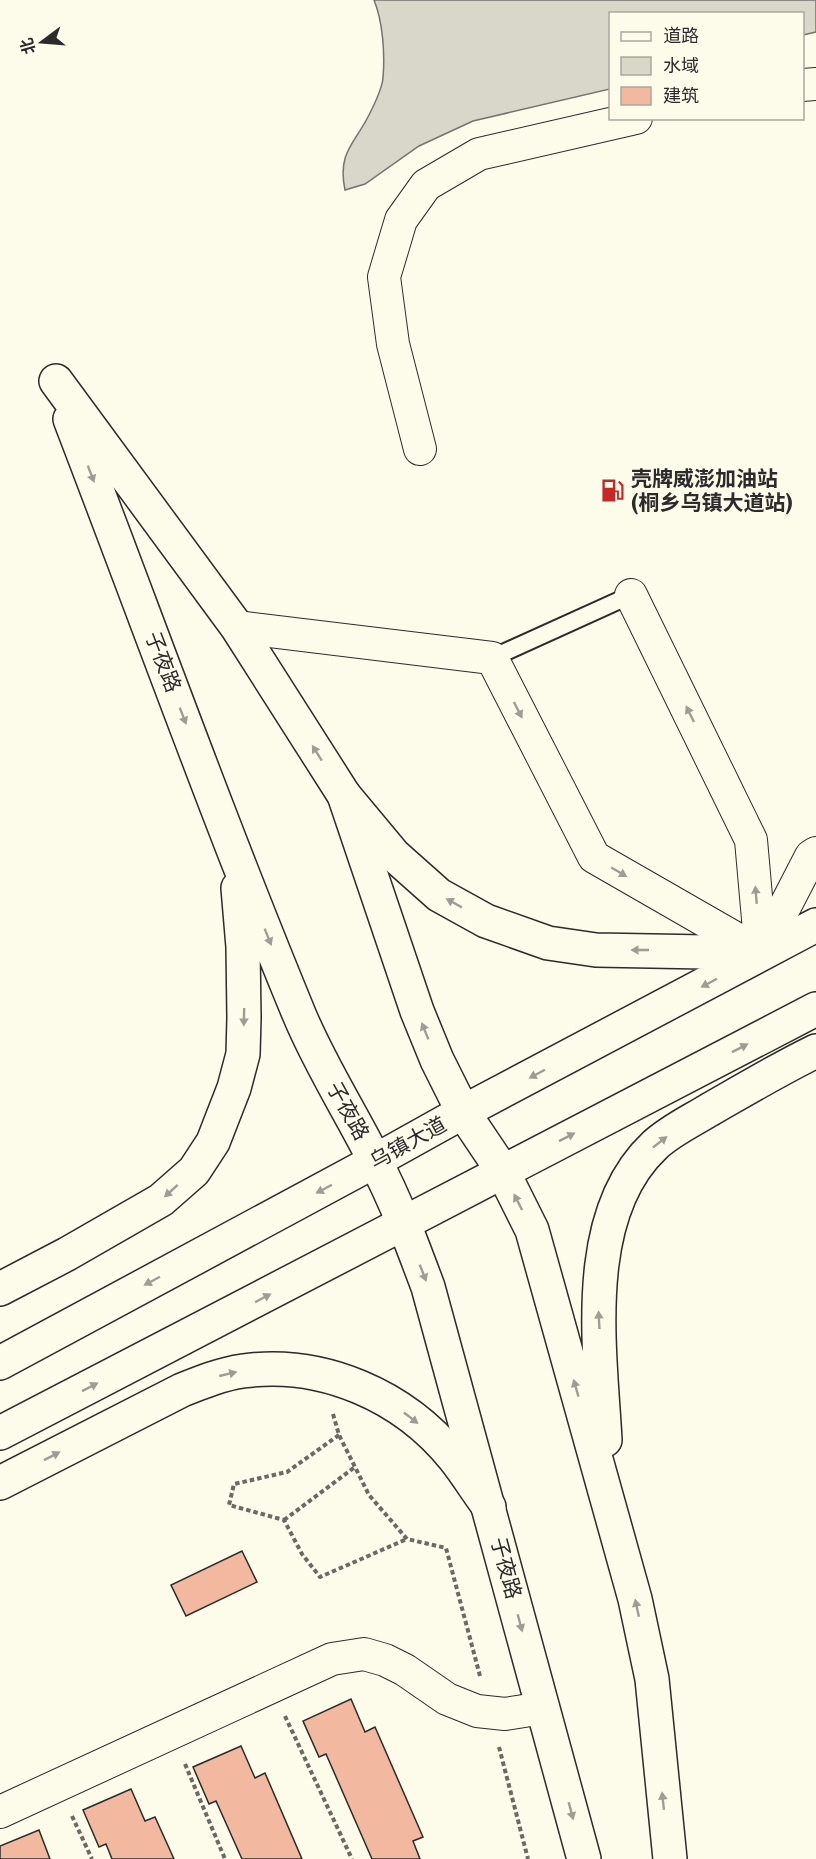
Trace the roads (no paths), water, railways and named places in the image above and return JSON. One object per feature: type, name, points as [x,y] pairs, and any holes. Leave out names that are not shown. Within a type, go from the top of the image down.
[{"type":"main road","name":"子夜路","points":[[237,627],[56,381],[300,1016],[324,1067],[375,1161],[404,1224],[429,1287],[584,1859]]},
{"type":"main road","points":[[237,627],[344,795],[394,855],[439,895],[486,921],[548,943],[596,951],[761,953]]},
{"type":"main road","points":[[344,795],[417,1011],[437,1060],[463,1112],[502,1170],[532,1230],[635,1599],[652,1679],[670,1859]]},
{"type":"main road","points":[[0,1289],[161,1200],[194,1171],[213,1142],[234,1088],[243,1054],[243,947],[236,854]]},
{"type":"main road","name":"乌镇大道","points":[[0,1362],[463,1112],[816,925]]},
{"type":"main road","points":[[0,1433],[404,1224],[502,1170],[816,1009]]},
{"type":"main road","points":[[609,1504],[598,1301],[604,1248],[610,1221],[628,1178],[655,1144],[763,1078],[816,1051]]},
{"type":"main road","points":[[0,1483],[132,1415],[213,1378],[242,1371],[282,1368],[322,1373],[365,1388],[398,1408],[424,1428],[454,1458],[489,1507]]},
{"type":"street","points":[[420,449],[393,344],[384,277],[401,220],[426,184],[479,154],[627,120]]},
{"type":"street","points":[[631,595],[751,840],[761,953]]},
{"type":"street","points":[[237,627],[492,658],[594,857],[761,953]]},
{"type":"street","points":[[761,953],[811,856],[816,854]]},
{"type":"street","points":[[0,1812],[332,1659],[364,1654],[385,1660],[405,1670],[447,1699],[477,1711],[505,1714],[543,1708]]},
{"type":"lane","points":[[492,658],[631,595]]},
{"type":"water","points":[[374,0],[816,0],[816,32],[804,35],[804,12],[609,12],[609,89],[473,121],[419,146],[365,184],[345,190],[343,166],[345,157],[372,109],[382,82],[384,59],[379,18]]},
{"type":"place","name":"壳牌威澎加油站 (桐乡乌镇大道站)","points":[[613,491]]}]
